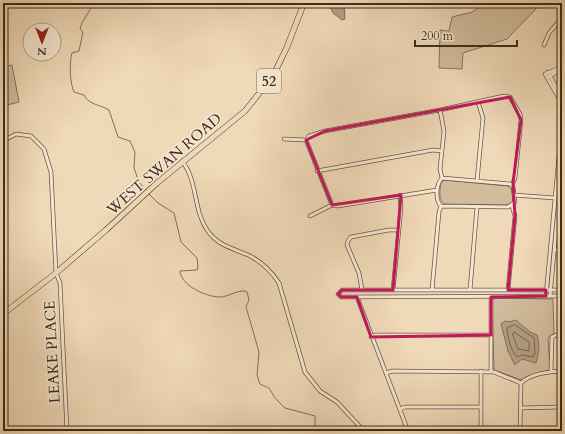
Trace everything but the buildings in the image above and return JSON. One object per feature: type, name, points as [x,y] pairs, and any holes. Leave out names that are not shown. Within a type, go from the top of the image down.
[{"type":"main road","name":"WEST SWAN ROAD","points":[[3,314],[56,273],[182,161],[244,111],[273,76],[304,3]]},
{"type":"street","points":[[544,45],[549,33],[562,18]]},
{"type":"street","points":[[562,67],[546,73],[560,100],[562,110]]},
{"type":"street","points":[[548,77],[562,67]]},
{"type":"street","points":[[548,77],[562,98]]},
{"type":"street","points":[[306,140],[308,136],[325,131],[510,96],[520,114],[515,178],[512,185],[514,195],[514,202],[512,206],[515,216],[508,290]]},
{"type":"street","points":[[477,180],[482,118],[478,102]]},
{"type":"street","points":[[432,290],[439,212],[441,206],[438,200],[437,190],[439,182],[442,178],[440,170],[444,131],[440,110]]},
{"type":"street","points":[[560,178],[562,124]]},
{"type":"street","name":"LEAKE PLACE","points":[[3,141],[16,134],[32,136],[44,149],[51,172],[56,273],[60,283],[67,431]]},
{"type":"street","points":[[284,139],[306,140]]},
{"type":"street","points":[[306,140],[332,205]]},
{"type":"street","points":[[317,170],[433,150],[442,151]]},
{"type":"street","points":[[182,161],[192,178],[200,217],[207,230],[220,244],[249,255],[272,272],[279,283],[305,372],[320,391],[337,402],[364,431]]},
{"type":"street","points":[[546,296],[562,165]]},
{"type":"street","points":[[442,178],[477,180],[512,185]]},
{"type":"street","points":[[310,216],[332,205],[338,206],[437,190]]},
{"type":"street","points":[[393,290],[399,230],[400,195]]},
{"type":"street","points":[[514,195],[557,199]]},
{"type":"street","points":[[441,206],[512,206]]},
{"type":"street","points":[[470,290],[478,207]]},
{"type":"street","points":[[362,290],[359,273],[347,245],[348,241],[351,237],[389,230],[399,230]]},
{"type":"street","points":[[552,250],[562,250]]},
{"type":"street","points":[[550,296],[552,250]]},
{"type":"street","points":[[562,290],[342,290],[338,294],[340,297],[562,296]]},
{"type":"street","points":[[357,297],[408,431]]},
{"type":"street","points":[[491,297],[491,372]]},
{"type":"street","points":[[371,337],[375,335],[491,335]]},
{"type":"street","points":[[551,371],[552,337],[562,335]]},
{"type":"street","points":[[386,373],[392,371],[481,371],[491,372],[521,383]]},
{"type":"street","points":[[481,371],[481,431]]},
{"type":"street","points":[[521,383],[532,376],[551,371],[562,371]]},
{"type":"street","points":[[520,431],[521,383]]},
{"type":"street","points":[[400,408],[481,407]]},
{"type":"street","points":[[520,408],[562,408]]},
{"type":"highlighted area","points":[[510,97],[521,120],[513,183],[515,216],[508,290],[546,290],[546,296],[491,297],[491,335],[371,337],[357,297],[341,297],[338,294],[342,290],[393,290],[401,195],[332,205],[306,140],[325,131]]},
{"type":"shaded area","points":[[487,3],[534,3],[536,9],[507,39],[463,53],[462,69],[439,68],[440,30],[449,31],[452,17],[472,12]]},
{"type":"shaded area","points":[[12,65],[19,102],[3,106],[3,67]]},
{"type":"shaded area","points":[[444,180],[508,186],[512,190],[513,201],[510,204],[505,205],[444,204],[440,194],[441,183]]},
{"type":"shaded area","points":[[495,298],[553,299],[554,334],[548,338],[550,370],[521,380],[494,370],[492,301]]},
{"type":"water","points":[[328,3],[344,3],[345,19],[342,20],[333,13]]},
{"type":"water","points":[[516,320],[530,332],[537,335],[539,349],[536,363],[522,359],[515,365],[508,351],[501,324],[505,321],[509,322]]},
{"type":"waterway","points":[[93,3],[81,25],[80,29],[83,32],[79,51],[72,53],[71,57],[70,68],[74,92],[84,95],[92,103],[109,110],[118,137],[130,141],[135,152],[134,168],[139,182],[146,190]]},
{"type":"waterway","points":[[149,194],[158,203],[174,213],[181,242],[197,258],[197,270],[180,271],[181,276],[185,281],[196,290],[208,295],[223,297],[241,291],[247,292],[249,300],[246,307],[259,352],[257,375],[260,384],[269,388],[275,398],[285,408],[315,416],[315,431]]}]
